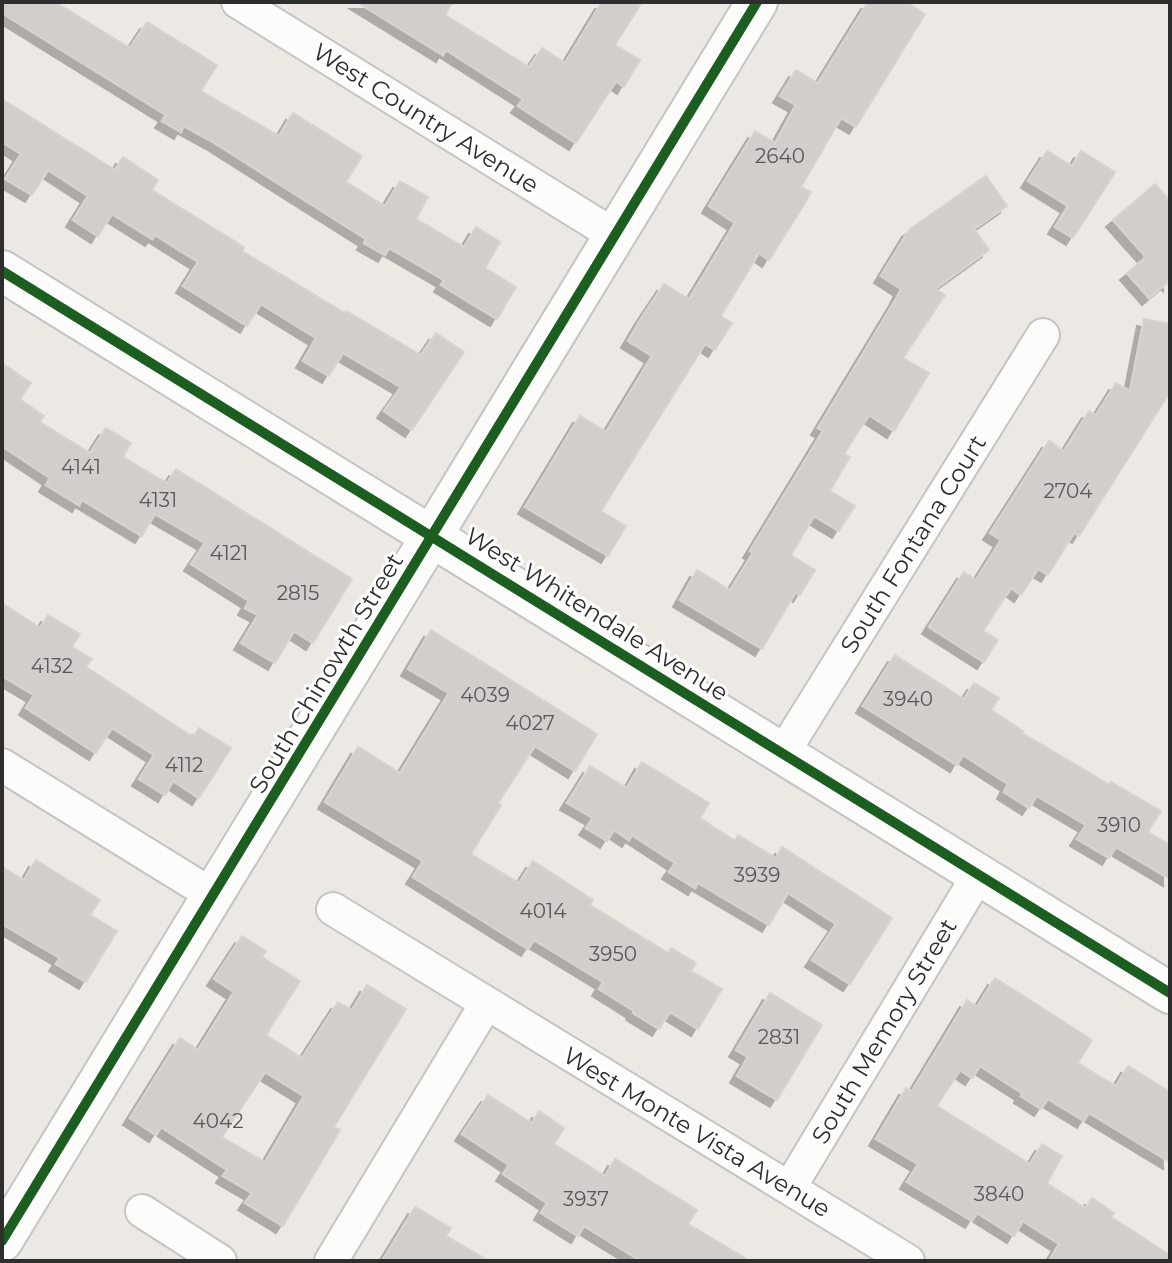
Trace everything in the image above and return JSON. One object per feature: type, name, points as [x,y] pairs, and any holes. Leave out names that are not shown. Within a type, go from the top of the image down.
[{"type":"street","name":"West Country Avenue","points":[[238,2],[284,14],[614,235]]},
{"type":"street","name":"South Chinowth Street","points":[[2,1241],[757,2]]},
{"type":"street","name":"West Whitendale Avenue","points":[[2,271],[1170,993]]},
{"type":"street","name":"South Fontana Court","points":[[783,753],[1043,335]]},
{"type":"street","points":[[2,765],[214,896]]},
{"type":"street","name":"South Memory Street","points":[[790,1187],[979,874]]},
{"type":"street","name":"West Monte Vista Avenue","points":[[333,909],[908,1261]]},
{"type":"street","points":[[331,1261],[486,1004]]},
{"type":"street","points":[[142,1211],[220,1261]]},
{"type":"building","points":[[2,2],[55,2],[130,48],[147,22],[217,65],[201,91],[279,136],[293,113],[362,156],[346,182],[385,206],[400,181],[428,197],[416,219],[464,247],[476,227],[500,242],[485,268],[516,287],[497,319],[441,285],[444,280],[389,248],[385,255],[364,243],[366,239],[213,142],[184,126],[181,132],[162,121],[166,115],[2,13]]},
{"type":"building","points":[[357,2],[453,2],[445,15],[529,67],[542,48],[565,63],[602,2],[642,2],[615,45],[640,60],[624,87],[616,81],[576,143],[518,106],[523,99],[446,50],[443,55]]},
{"type":"building","points":[[868,2],[906,2],[925,14],[856,127],[841,118],[801,187],[811,192],[802,208],[769,260],[759,253],[721,316],[732,323],[715,350],[705,344],[601,511],[626,526],[608,556],[525,507],[580,416],[606,432],[652,356],[628,341],[642,317],[664,284],[689,299],[735,223],[709,206],[755,131],[775,143],[796,105],[780,96],[796,70],[818,83]]},
{"type":"building","points":[[2,99],[115,170],[123,157],[158,180],[152,190],[244,247],[242,251],[421,355],[436,333],[464,352],[412,430],[384,411],[401,387],[343,353],[329,376],[303,361],[316,338],[261,304],[247,326],[183,286],[198,262],[155,235],[152,239],[112,214],[98,236],[73,220],[88,196],[48,170],[32,195],[5,179],[21,154],[2,142]]},
{"type":"building","points":[[1047,151],[1072,166],[1081,151],[1115,172],[1073,238],[1055,227],[1068,206],[1028,181]]},
{"type":"building","points":[[986,176],[1007,206],[974,229],[989,250],[935,289],[945,295],[903,358],[929,373],[894,431],[869,415],[844,454],[850,457],[830,491],[855,506],[839,531],[814,516],[791,555],[815,570],[800,595],[796,592],[762,649],[680,600],[697,570],[730,590],[753,553],[750,551],[823,431],[818,428],[901,289],[881,276],[909,230]]},
{"type":"building","points":[[1155,184],[1170,201],[1170,284],[1168,282],[1149,298],[1127,273],[1146,257],[1113,220]]},
{"type":"building","points":[[1144,319],[1170,324],[1170,392],[1079,536],[1074,533],[1048,575],[1038,569],[1021,595],[1011,588],[983,631],[998,640],[984,662],[929,627],[964,572],[976,580],[1001,540],[990,533],[1049,441],[1064,451],[1089,411],[1096,415],[1116,383],[1130,391]]},
{"type":"building","points":[[2,363],[31,383],[20,399],[44,416],[40,422],[90,453],[106,428],[131,443],[123,457],[167,483],[176,469],[352,579],[313,643],[294,631],[275,663],[241,643],[258,615],[245,608],[249,601],[191,564],[205,543],[155,514],[142,536],[82,500],[79,505],[46,485],[50,478],[2,446]]},
{"type":"building","points":[[2,603],[40,628],[48,615],[80,634],[72,647],[92,659],[86,667],[193,737],[199,728],[231,748],[199,798],[173,781],[165,795],[139,779],[154,755],[112,728],[96,753],[26,708],[34,695],[2,676]]},
{"type":"building","points":[[431,630],[597,734],[575,771],[535,746],[498,803],[501,805],[471,854],[519,883],[533,861],[593,900],[590,905],[668,953],[671,948],[696,963],[691,971],[722,989],[698,1029],[670,1012],[659,1029],[599,989],[603,982],[534,940],[528,949],[413,877],[423,861],[325,802],[358,747],[400,773],[449,693],[408,669]]},
{"type":"building","points":[[895,655],[964,699],[974,683],[999,698],[991,710],[1022,733],[1161,811],[1148,832],[1170,845],[1170,879],[1116,847],[1109,858],[1077,839],[1086,825],[1037,796],[1029,808],[1004,792],[1008,784],[963,755],[957,765],[863,706]]},
{"type":"building","points":[[642,762],[709,803],[700,818],[735,841],[738,835],[776,858],[782,847],[892,918],[850,984],[812,960],[836,924],[788,893],[769,925],[698,883],[695,888],[669,872],[675,863],[632,835],[629,840],[614,830],[607,841],[586,828],[593,818],[567,803],[590,766],[627,788]]},
{"type":"building","points":[[36,860],[100,900],[90,915],[117,931],[86,982],[56,964],[60,958],[2,924],[2,867],[24,880]]},
{"type":"building","points":[[242,936],[266,951],[262,957],[300,981],[266,1035],[302,1058],[338,1002],[352,1010],[367,985],[406,1009],[334,1127],[340,1130],[283,1226],[245,1203],[252,1193],[223,1176],[227,1170],[161,1127],[156,1135],[130,1118],[180,1038],[198,1050],[234,992],[214,979]],"holes":[[[265,1072],[304,1096],[265,1162],[222,1137]]]},
{"type":"building","points":[[995,978],[1092,1040],[1078,1063],[1116,1086],[1128,1066],[1170,1092],[1170,1162],[1089,1113],[1084,1121],[1048,1099],[1041,1109],[980,1066],[972,1078],[960,1070],[937,1106],[1030,1164],[1042,1144],[1062,1156],[1047,1183],[1085,1208],[1092,1198],[1114,1213],[1111,1217],[1170,1255],[1170,1261],[1049,1261],[1059,1244],[1023,1221],[1014,1236],[977,1213],[972,1221],[907,1182],[918,1164],[876,1139],[906,1088],[912,1091],[967,1000],[977,1007]]},
{"type":"building","points":[[770,993],[822,1025],[777,1100],[737,1076],[748,1057],[736,1050]]},
{"type":"building","points":[[488,1095],[532,1123],[539,1111],[564,1128],[554,1144],[605,1176],[615,1159],[697,1210],[688,1224],[750,1261],[641,1261],[584,1226],[578,1236],[541,1213],[547,1203],[503,1174],[509,1165],[462,1134]]},
{"type":"building","points":[[415,1207],[451,1228],[446,1236],[489,1261],[382,1261]]},
{"type":"cycle path","points":[[2,1241],[757,2]]},
{"type":"cycle path","points":[[2,271],[1170,993]]}]
